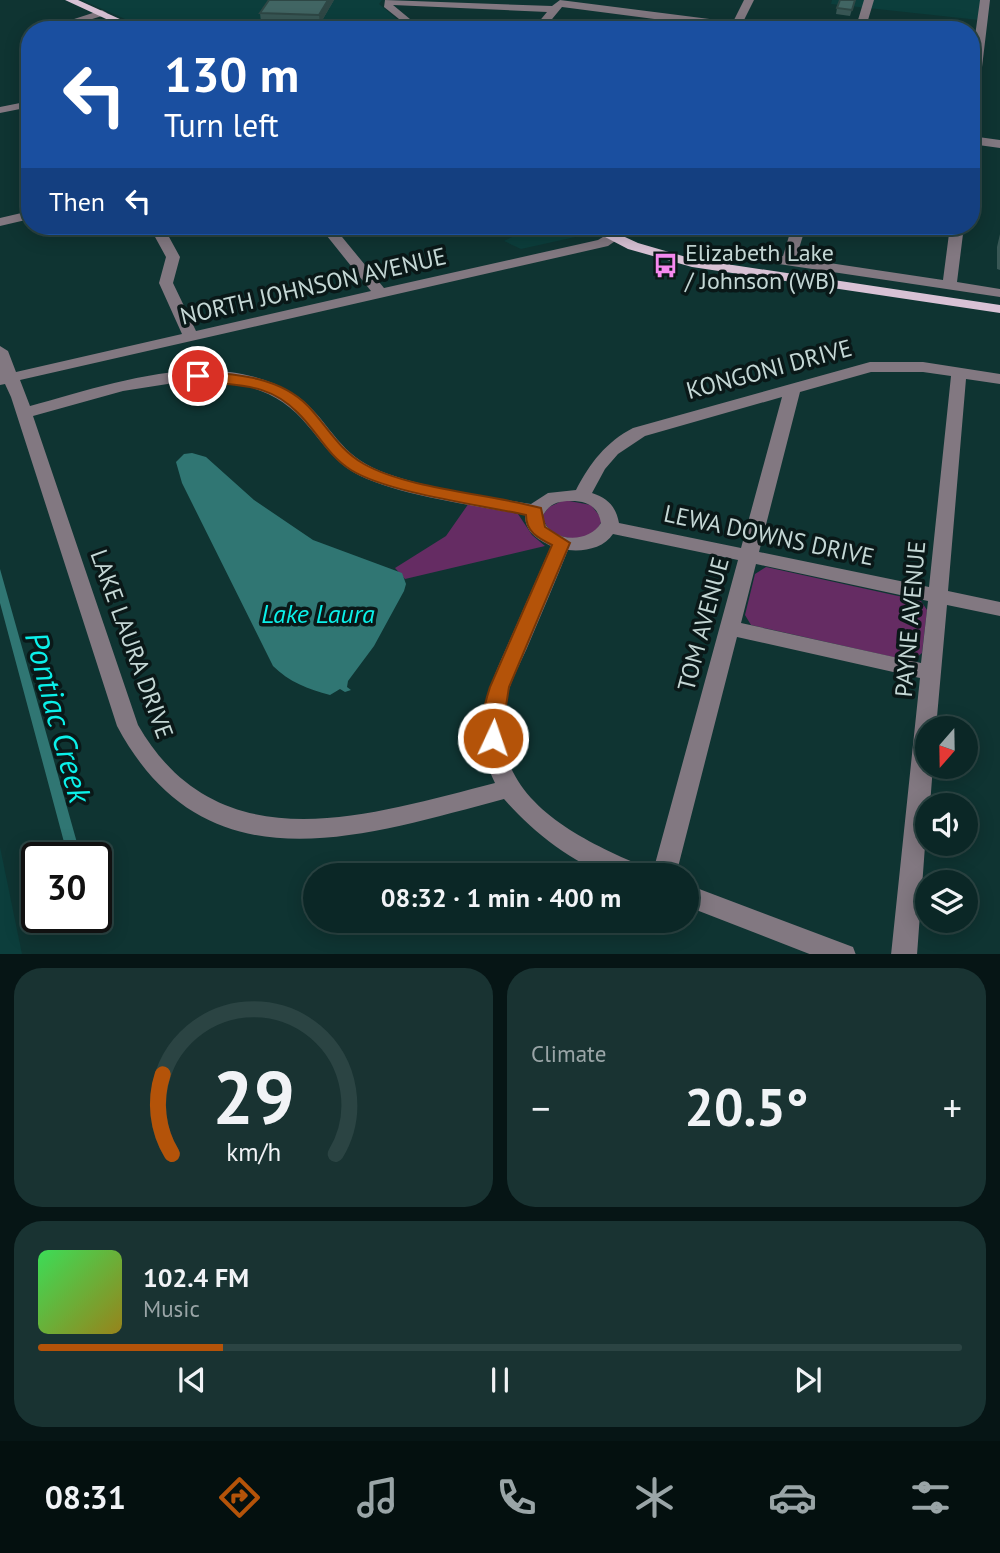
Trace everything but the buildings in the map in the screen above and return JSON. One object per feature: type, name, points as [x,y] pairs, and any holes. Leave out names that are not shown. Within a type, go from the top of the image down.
[{"type":"main road","points":[[71,0],[119,21]]},
{"type":"main road","points":[[608,235],[653,253],[706,266],[1000,309]]},
{"type":"street","points":[[738,21],[749,0]]},
{"type":"street","points":[[863,21],[869,0]]},
{"type":"street","points":[[980,39],[985,0]]},
{"type":"street","points":[[407,21],[387,5],[389,1],[558,4],[689,21]]},
{"type":"street","points":[[544,21],[558,4]]},
{"type":"street","points":[[76,21],[102,13]]},
{"type":"street","points":[[0,110],[21,106]]},
{"type":"street","points":[[980,141],[1000,144]]},
{"type":"street","points":[[0,222],[21,217]]},
{"type":"street","points":[[161,235],[173,257],[166,283],[191,337]]},
{"type":"street","points":[[333,235],[380,294]]},
{"type":"street","name":"NORTH JOHNSON AVENUE","points":[[5,378],[603,243],[618,235]]},
{"type":"street","points":[[788,261],[796,235]]},
{"type":"street","points":[[950,285],[956,235]]},
{"type":"street","points":[[699,248],[1000,293]]},
{"type":"street","name":"LAKE LAURA DRIVE","points":[[0,351],[5,378],[24,413],[128,726],[143,755],[170,785],[194,802],[230,818],[273,827],[306,830],[366,823],[510,788]]},
{"type":"street","name":"KONGONI DRIVE","points":[[582,496],[603,458],[632,435],[661,424],[793,387],[876,367],[916,366],[1000,379]]},
{"type":"street","name":"PAYNE AVENUE","points":[[904,954],[959,373]]},
{"type":"street","points":[[24,413],[167,378],[205,376],[240,379],[266,386],[293,401],[337,452],[364,470],[394,481],[535,511]]},
{"type":"street","name":"TOM AVENUE","points":[[667,863],[793,387]]},
{"type":"street","points":[[582,496],[605,508],[610,515],[610,527],[601,537],[592,542],[562,543],[538,531],[534,519],[535,511],[540,505],[554,497],[582,496]]},
{"type":"street","name":"LEWA DOWNS DRIVE","points":[[610,527],[1000,609]]},
{"type":"street","points":[[562,543],[495,699],[493,743],[498,764],[510,788],[539,822],[562,840],[609,863]]},
{"type":"street","points":[[730,628],[931,673]]},
{"type":"street","points":[[699,900],[844,954]]},
{"type":"shaded area","points":[[82,0],[382,0],[379,4],[399,21],[130,21]]},
{"type":"shaded area","points":[[832,0],[981,2],[979,20],[831,4]]},
{"type":"shaded area","points":[[516,235],[584,235],[521,249],[504,241]]},
{"type":"shaded area","points":[[564,500],[591,505],[602,519],[598,528],[591,534],[571,538],[552,531],[543,515],[549,507]]},
{"type":"shaded area","points":[[469,503],[518,514],[532,535],[545,546],[405,579],[395,568],[446,536]]},
{"type":"shaded area","points":[[766,567],[921,601],[927,610],[922,653],[916,658],[902,659],[751,625],[745,615],[755,574]]},
{"type":"shaded area","points":[[0,847],[22,954],[0,954]]},
{"type":"water","name":"Lake Laura","points":[[184,454],[206,457],[254,500],[313,540],[402,573],[406,584],[404,591],[374,646],[348,681],[347,687],[351,690],[345,692],[340,689],[330,695],[322,693],[292,681],[273,666],[182,483],[176,462]]},
{"type":"water","points":[[0,569],[77,842],[64,842],[0,603]]},
{"type":"place","name":"Elizabeth Lake / Johnson (WB)","points":[[665,266]]},
{"type":"route","points":[[198,376],[240,379],[276,391],[302,408],[335,450],[359,468],[394,481],[535,511],[534,523],[538,531],[551,540],[562,543],[499,687],[492,722],[493,738]]},
{"type":"water label","name":"Pontiac Creek","points":[[59,717]]}]
